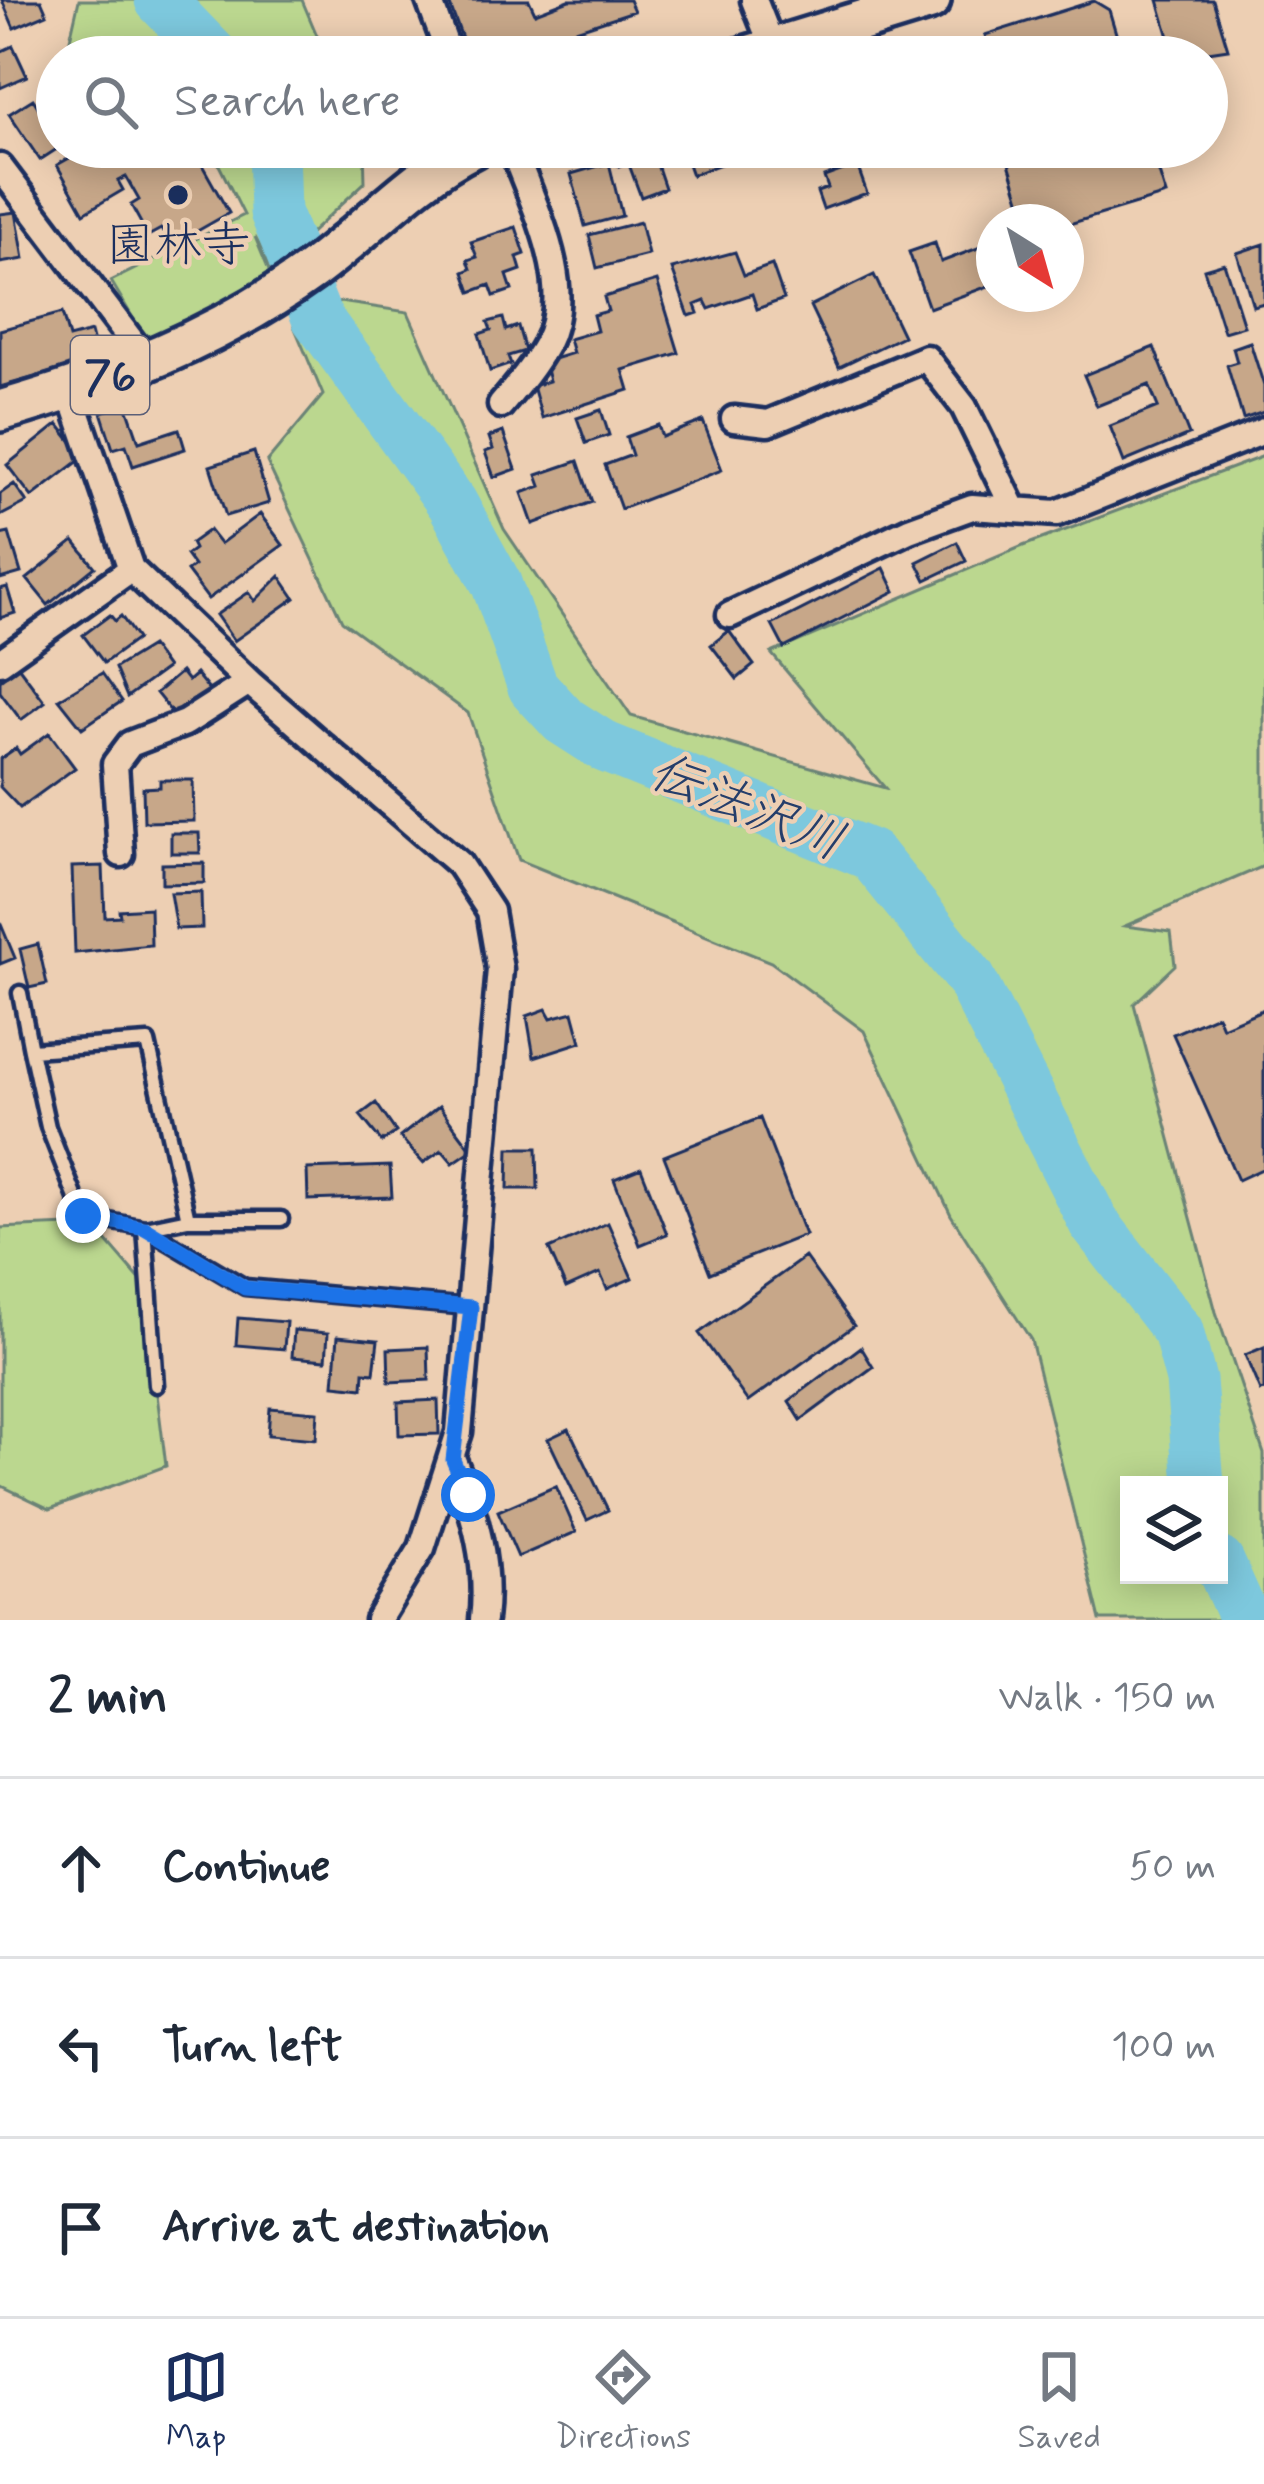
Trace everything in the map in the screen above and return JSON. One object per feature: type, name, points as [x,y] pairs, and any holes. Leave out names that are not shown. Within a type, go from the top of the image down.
[{"type":"main road","points":[[814,36],[930,0]]},
{"type":"main road","name":"76","points":[[0,411],[70,391],[217,332],[318,266],[362,226],[443,168]]},
{"type":"street","points":[[429,0],[443,36]]},
{"type":"street","points":[[754,0],[757,36]]},
{"type":"street","points":[[0,167],[146,360]]},
{"type":"street","points":[[502,405],[548,342],[556,306],[548,245],[520,168]]},
{"type":"street","points":[[734,419],[768,423],[926,358],[964,407],[1013,507]]},
{"type":"street","points":[[70,391],[131,569],[249,682],[459,864],[490,910],[500,969],[453,1460],[422,1548],[378,1620]]},
{"type":"street","points":[[730,615],[909,530],[972,507],[1057,513],[1264,431]]},
{"type":"street","points":[[0,662],[131,569]]},
{"type":"street","points":[[121,854],[115,764],[130,743],[185,723],[249,682]]},
{"type":"street","points":[[453,1460],[468,1495],[488,1583],[483,1620]]},
{"type":"lane","points":[[20,993],[48,1126],[83,1216],[145,1228],[245,1288],[471,1307]]},
{"type":"lane","points":[[31,1050],[148,1042],[188,1219]]},
{"type":"lane","points":[[145,1228],[188,1219],[281,1219]]},
{"type":"lane","points":[[145,1228],[155,1385]]},
{"type":"green space","points":[[79,0],[302,0],[317,36],[71,36]]},
{"type":"green space","points":[[220,168],[365,168],[365,182],[272,269],[255,237],[272,278],[169,336],[146,340],[111,281],[244,215]]},
{"type":"green space","points":[[340,302],[408,312],[504,529],[631,716],[885,788],[771,653],[1023,546],[1264,456],[1264,866],[1125,926],[1171,932],[1175,965],[1134,1004],[1216,1312],[1264,1454],[1264,1620],[1100,1620],[1031,1340],[951,1215],[864,1031],[771,962],[519,860],[468,713],[342,621],[267,462],[323,395],[294,326]]},
{"type":"green space","points":[[92,1224],[143,1283],[166,1466],[50,1509],[0,1485],[0,1228]]},
{"type":"building","points":[[2,0],[41,0],[47,14],[14,28]]},
{"type":"building","points":[[448,0],[529,0],[535,13],[569,0],[629,0],[634,11],[557,36],[461,36]]},
{"type":"building","points":[[1158,0],[1213,0],[1224,36],[1169,36]]},
{"type":"building","points":[[1094,1],[1109,10],[1117,36],[985,36]]},
{"type":"building","points":[[13,46],[27,76],[0,88],[0,52]]},
{"type":"building","points":[[33,99],[36,154],[9,114]]},
{"type":"building","name":"園林寺","points":[[59,168],[204,168],[229,213],[171,246],[161,229],[148,236],[131,205],[139,200],[126,177],[118,181],[123,190],[84,213]]},
{"type":"building","points":[[610,168],[622,216],[585,226],[571,174]]},
{"type":"building","points":[[630,168],[658,168],[665,188],[641,197]]},
{"type":"building","points":[[858,168],[867,193],[823,209],[817,192],[828,188],[824,177]]},
{"type":"building","points":[[1010,168],[1158,168],[1166,195],[1084,220],[1084,204],[1021,204]]},
{"type":"building","points":[[16,212],[24,259],[0,263],[0,214]]},
{"type":"building","points":[[640,222],[648,255],[597,268],[589,235]]},
{"type":"building","points":[[516,227],[525,254],[517,257],[521,270],[507,275],[512,290],[494,296],[490,285],[471,292],[464,272],[471,269],[468,260],[477,257],[471,242]]},
{"type":"building","points":[[935,243],[941,262],[976,249],[976,291],[929,308],[909,252]]},
{"type":"building","points":[[1264,244],[1264,303],[1253,306],[1237,253]]},
{"type":"building","points":[[735,252],[744,275],[772,265],[784,299],[757,309],[752,294],[709,309],[705,301],[695,305],[698,313],[689,316],[672,269]]},
{"type":"building","points":[[1224,263],[1244,326],[1224,332],[1204,269]]},
{"type":"building","points":[[874,275],[903,336],[839,367],[810,306]]},
{"type":"building","points":[[657,281],[679,353],[623,370],[629,390],[542,418],[533,386],[549,381],[544,362],[573,353],[569,339],[597,331],[593,315],[608,311],[604,297]]},
{"type":"building","points":[[62,313],[69,338],[91,332],[98,359],[0,387],[0,330]]},
{"type":"building","points":[[503,318],[506,330],[518,326],[525,351],[508,356],[511,364],[490,371],[479,334],[491,330],[488,322]]},
{"type":"building","points":[[1250,342],[1264,386],[1264,412],[1243,419],[1227,365],[1237,362],[1233,348]]},
{"type":"building","points":[[1154,347],[1189,435],[1124,462],[1110,426],[1158,407],[1149,385],[1097,406],[1084,375]]},
{"type":"building","points":[[126,404],[139,442],[179,429],[185,449],[133,466],[126,445],[113,449],[101,412]]},
{"type":"building","points":[[601,410],[609,435],[586,443],[577,418]]},
{"type":"building","points":[[703,421],[722,470],[621,509],[605,465],[632,455],[626,437],[658,425],[662,437]]},
{"type":"building","points":[[58,424],[84,457],[32,497],[7,465]]},
{"type":"building","points":[[503,432],[516,469],[494,477],[485,452],[493,449],[489,437]]},
{"type":"building","points":[[254,452],[269,503],[226,516],[210,466]]},
{"type":"building","points":[[578,461],[592,502],[533,524],[522,493],[541,486],[537,475]]},
{"type":"building","points":[[14,484],[27,502],[0,516],[0,494]]},
{"type":"building","points":[[260,514],[283,545],[208,599],[187,571],[194,566],[186,555],[194,549],[191,543],[209,530],[220,544]]},
{"type":"building","points":[[9,533],[21,573],[0,579],[0,535]]},
{"type":"building","points":[[74,541],[95,567],[48,605],[27,579]]},
{"type":"building","points":[[957,542],[966,561],[926,580],[917,562]]},
{"type":"building","points":[[884,568],[895,591],[784,648],[772,625]]},
{"type":"building","points":[[280,576],[295,598],[234,641],[216,615],[249,592],[255,601]]},
{"type":"building","points":[[7,587],[15,613],[0,618],[0,589]]},
{"type":"building","points":[[110,615],[115,621],[121,616],[137,639],[104,663],[83,635]]},
{"type":"building","points":[[729,631],[754,665],[737,679],[711,645]]},
{"type":"building","points":[[151,646],[167,668],[127,697],[115,668]]},
{"type":"building","points":[[18,666],[45,702],[21,720],[0,692],[0,680]]},
{"type":"building","points":[[181,672],[188,681],[196,674],[210,691],[176,718],[156,693]]},
{"type":"building","points":[[102,673],[122,701],[82,728],[59,699]]},
{"type":"building","points":[[49,733],[75,768],[20,808],[0,787],[0,759],[16,748],[20,754]]},
{"type":"building","points":[[160,780],[193,780],[194,821],[144,822],[143,788],[160,787]]},
{"type":"building","points":[[171,833],[199,833],[200,853],[171,853]]},
{"type":"building","points":[[204,863],[204,883],[162,884],[162,864]]},
{"type":"building","points":[[103,866],[105,917],[120,916],[119,910],[150,908],[151,945],[75,953],[72,867]]},
{"type":"building","points":[[201,892],[202,928],[176,929],[170,893]]},
{"type":"building","points":[[0,922],[15,958],[0,964]]},
{"type":"building","points":[[38,944],[47,984],[29,988],[20,949]]},
{"type":"building","points":[[546,1009],[551,1018],[573,1012],[581,1042],[534,1057],[527,1016]]},
{"type":"building","points":[[1264,1009],[1264,1168],[1238,1180],[1173,1034],[1217,1015],[1222,1027]]},
{"type":"building","points":[[376,1103],[396,1132],[382,1142],[360,1115]]},
{"type":"building","points":[[439,1106],[472,1150],[453,1163],[442,1150],[423,1163],[400,1137]]},
{"type":"building","points":[[760,1118],[805,1235],[710,1273],[664,1156]]},
{"type":"building","points":[[509,1148],[537,1148],[538,1189],[508,1189]]},
{"type":"building","points":[[390,1166],[392,1197],[308,1200],[307,1169]]},
{"type":"building","points":[[641,1168],[667,1234],[640,1245],[614,1179]]},
{"type":"building","points":[[608,1223],[632,1278],[607,1289],[600,1273],[566,1288],[549,1249]]},
{"type":"building","points":[[805,1257],[854,1326],[748,1402],[699,1333]]},
{"type":"building","points":[[238,1318],[286,1322],[284,1349],[236,1345]]},
{"type":"building","points":[[294,1330],[328,1333],[326,1360],[292,1357]]},
{"type":"building","points":[[338,1336],[378,1340],[374,1373],[364,1372],[363,1388],[334,1385]]},
{"type":"building","points":[[428,1347],[429,1380],[389,1382],[388,1349]]},
{"type":"building","points":[[861,1347],[873,1367],[801,1420],[789,1401]]},
{"type":"building","points":[[1264,1347],[1264,1390],[1260,1391],[1245,1355]]},
{"type":"building","points":[[438,1400],[439,1434],[399,1435],[398,1402]]},
{"type":"building","points":[[270,1408],[318,1412],[316,1439],[268,1435]]},
{"type":"building","points":[[569,1429],[608,1510],[587,1520],[548,1439]]},
{"type":"building","points":[[556,1486],[576,1532],[518,1557],[498,1511]]},
{"type":"waterway","name":"伝法沢川","points":[[160,0],[195,36]]},
{"type":"waterway","name":"伝法沢川","points":[[274,168],[275,212],[317,318],[452,503],[496,583],[533,687],[563,720],[605,747],[871,855],[970,978],[1094,1223],[1178,1331],[1191,1380],[1198,1476]]},
{"type":"waterway","name":"伝法沢川","points":[[1228,1582],[1245,1620]]},
{"type":"place","name":"園林寺","points":[[178,195]]},
{"type":"route","points":[[83,1216],[145,1228],[245,1288],[471,1307],[453,1460],[468,1495]]}]
